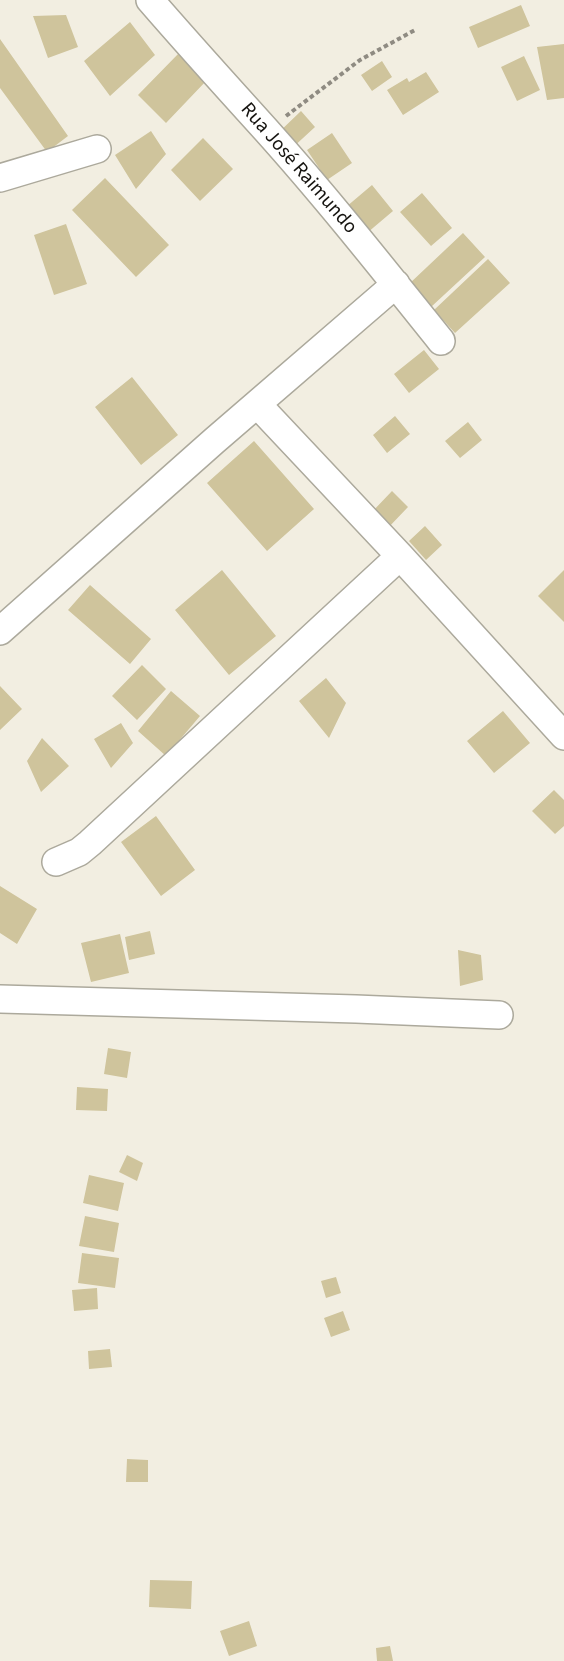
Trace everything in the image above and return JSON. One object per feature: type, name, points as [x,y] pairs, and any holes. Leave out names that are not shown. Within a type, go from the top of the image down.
[{"type":"street","name":"Rua José Raimundo","points":[[150,0],[267,131],[441,341]]},
{"type":"street","points":[[0,178],[97,149]]},
{"type":"street","points":[[0,631],[396,284]]},
{"type":"street","points":[[257,404],[564,736]]},
{"type":"street","points":[[56,862],[79,852],[90,843],[400,556]]},
{"type":"street","points":[[0,999],[356,1009],[499,1016]]},
{"type":"path","points":[[267,131],[360,60],[415,30]]},
{"type":"building","points":[[521,5],[530,26],[478,48],[469,27]]},
{"type":"building","points":[[66,15],[78,47],[48,58],[33,16]]},
{"type":"building","points":[[130,22],[155,55],[110,96],[84,61]]},
{"type":"building","points":[[0,39],[68,136],[47,152],[0,88]]},
{"type":"building","points":[[564,44],[564,98],[547,100],[537,47]]},
{"type":"building","points":[[179,53],[207,80],[166,123],[138,95]]},
{"type":"building","points":[[524,56],[540,90],[517,101],[501,67]]},
{"type":"building","points":[[382,61],[392,77],[372,91],[361,75]]},
{"type":"building","points":[[426,72],[439,92],[403,115],[387,90],[407,78],[409,82]]},
{"type":"building","points":[[301,111],[315,127],[290,150],[276,135]]},
{"type":"building","points":[[151,131],[166,154],[136,189],[115,155]]},
{"type":"building","points":[[332,133],[352,163],[327,180],[307,150]]},
{"type":"building","points":[[203,138],[233,169],[200,201],[171,170]]},
{"type":"building","points":[[105,178],[169,245],[136,277],[72,210]]},
{"type":"building","points":[[372,185],[393,211],[367,233],[346,207]]},
{"type":"building","points":[[422,193],[452,228],[431,246],[400,212]]},
{"type":"building","points":[[66,224],[87,284],[54,295],[34,235]]},
{"type":"building","points":[[463,233],[485,257],[431,307],[409,284]]},
{"type":"building","points":[[488,259],[510,283],[455,333],[434,310]]},
{"type":"building","points":[[424,350],[439,369],[409,393],[394,374]]},
{"type":"building","points":[[132,377],[178,435],[141,465],[95,407]]},
{"type":"building","points":[[395,416],[410,434],[387,453],[373,435]]},
{"type":"building","points":[[468,422],[482,440],[460,458],[445,441]]},
{"type":"building","points":[[254,441],[314,509],[267,551],[207,483]]},
{"type":"building","points":[[392,491],[408,507],[387,529],[371,513]]},
{"type":"building","points":[[425,526],[442,545],[426,560],[409,541]]},
{"type":"building","points":[[222,570],[276,636],[229,675],[175,610]]},
{"type":"building","points":[[564,570],[564,622],[538,596]]},
{"type":"building","points":[[90,585],[151,639],[130,664],[68,610]]},
{"type":"building","points":[[142,665],[166,689],[137,720],[112,696]]},
{"type":"building","points":[[326,678],[346,703],[329,738],[299,701]]},
{"type":"building","points":[[0,686],[22,709],[0,730]]},
{"type":"building","points":[[171,691],[200,716],[166,756],[138,731]]},
{"type":"building","points":[[503,711],[530,743],[494,773],[467,741]]},
{"type":"building","points":[[121,723],[133,743],[111,768],[94,739]]},
{"type":"building","points":[[42,738],[69,766],[41,792],[27,761]]},
{"type":"building","points":[[554,790],[564,800],[564,826],[555,834],[532,811]]},
{"type":"building","points":[[156,816],[195,870],[161,896],[121,842]]},
{"type":"building","points":[[0,886],[37,909],[17,944],[0,933]]},
{"type":"building","points":[[150,931],[155,954],[129,960],[125,937]]},
{"type":"building","points":[[120,934],[129,973],[91,982],[81,943]]},
{"type":"building","points":[[458,950],[481,955],[483,980],[460,986]]},
{"type":"building","points":[[108,1048],[131,1052],[127,1078],[104,1074]]},
{"type":"building","points":[[77,1087],[108,1089],[107,1111],[76,1110]]},
{"type":"building","points":[[127,1155],[143,1163],[137,1181],[119,1172]]},
{"type":"building","points":[[89,1175],[124,1183],[118,1211],[83,1203]]},
{"type":"building","points":[[85,1216],[119,1223],[114,1252],[79,1246]]},
{"type":"building","points":[[82,1253],[119,1258],[115,1288],[78,1283]]},
{"type":"building","points":[[336,1277],[341,1293],[326,1298],[321,1281]]},
{"type":"building","points":[[97,1288],[98,1309],[74,1311],[72,1290]]},
{"type":"building","points":[[343,1311],[350,1330],[331,1337],[324,1318]]},
{"type":"building","points":[[110,1349],[112,1367],[89,1369],[88,1351]]},
{"type":"building","points":[[127,1459],[148,1460],[148,1482],[126,1482]]},
{"type":"building","points":[[150,1580],[192,1581],[191,1609],[149,1607]]},
{"type":"building","points":[[249,1621],[257,1646],[229,1656],[220,1631]]},
{"type":"building","points":[[390,1646],[393,1661],[377,1661],[376,1648]]}]
